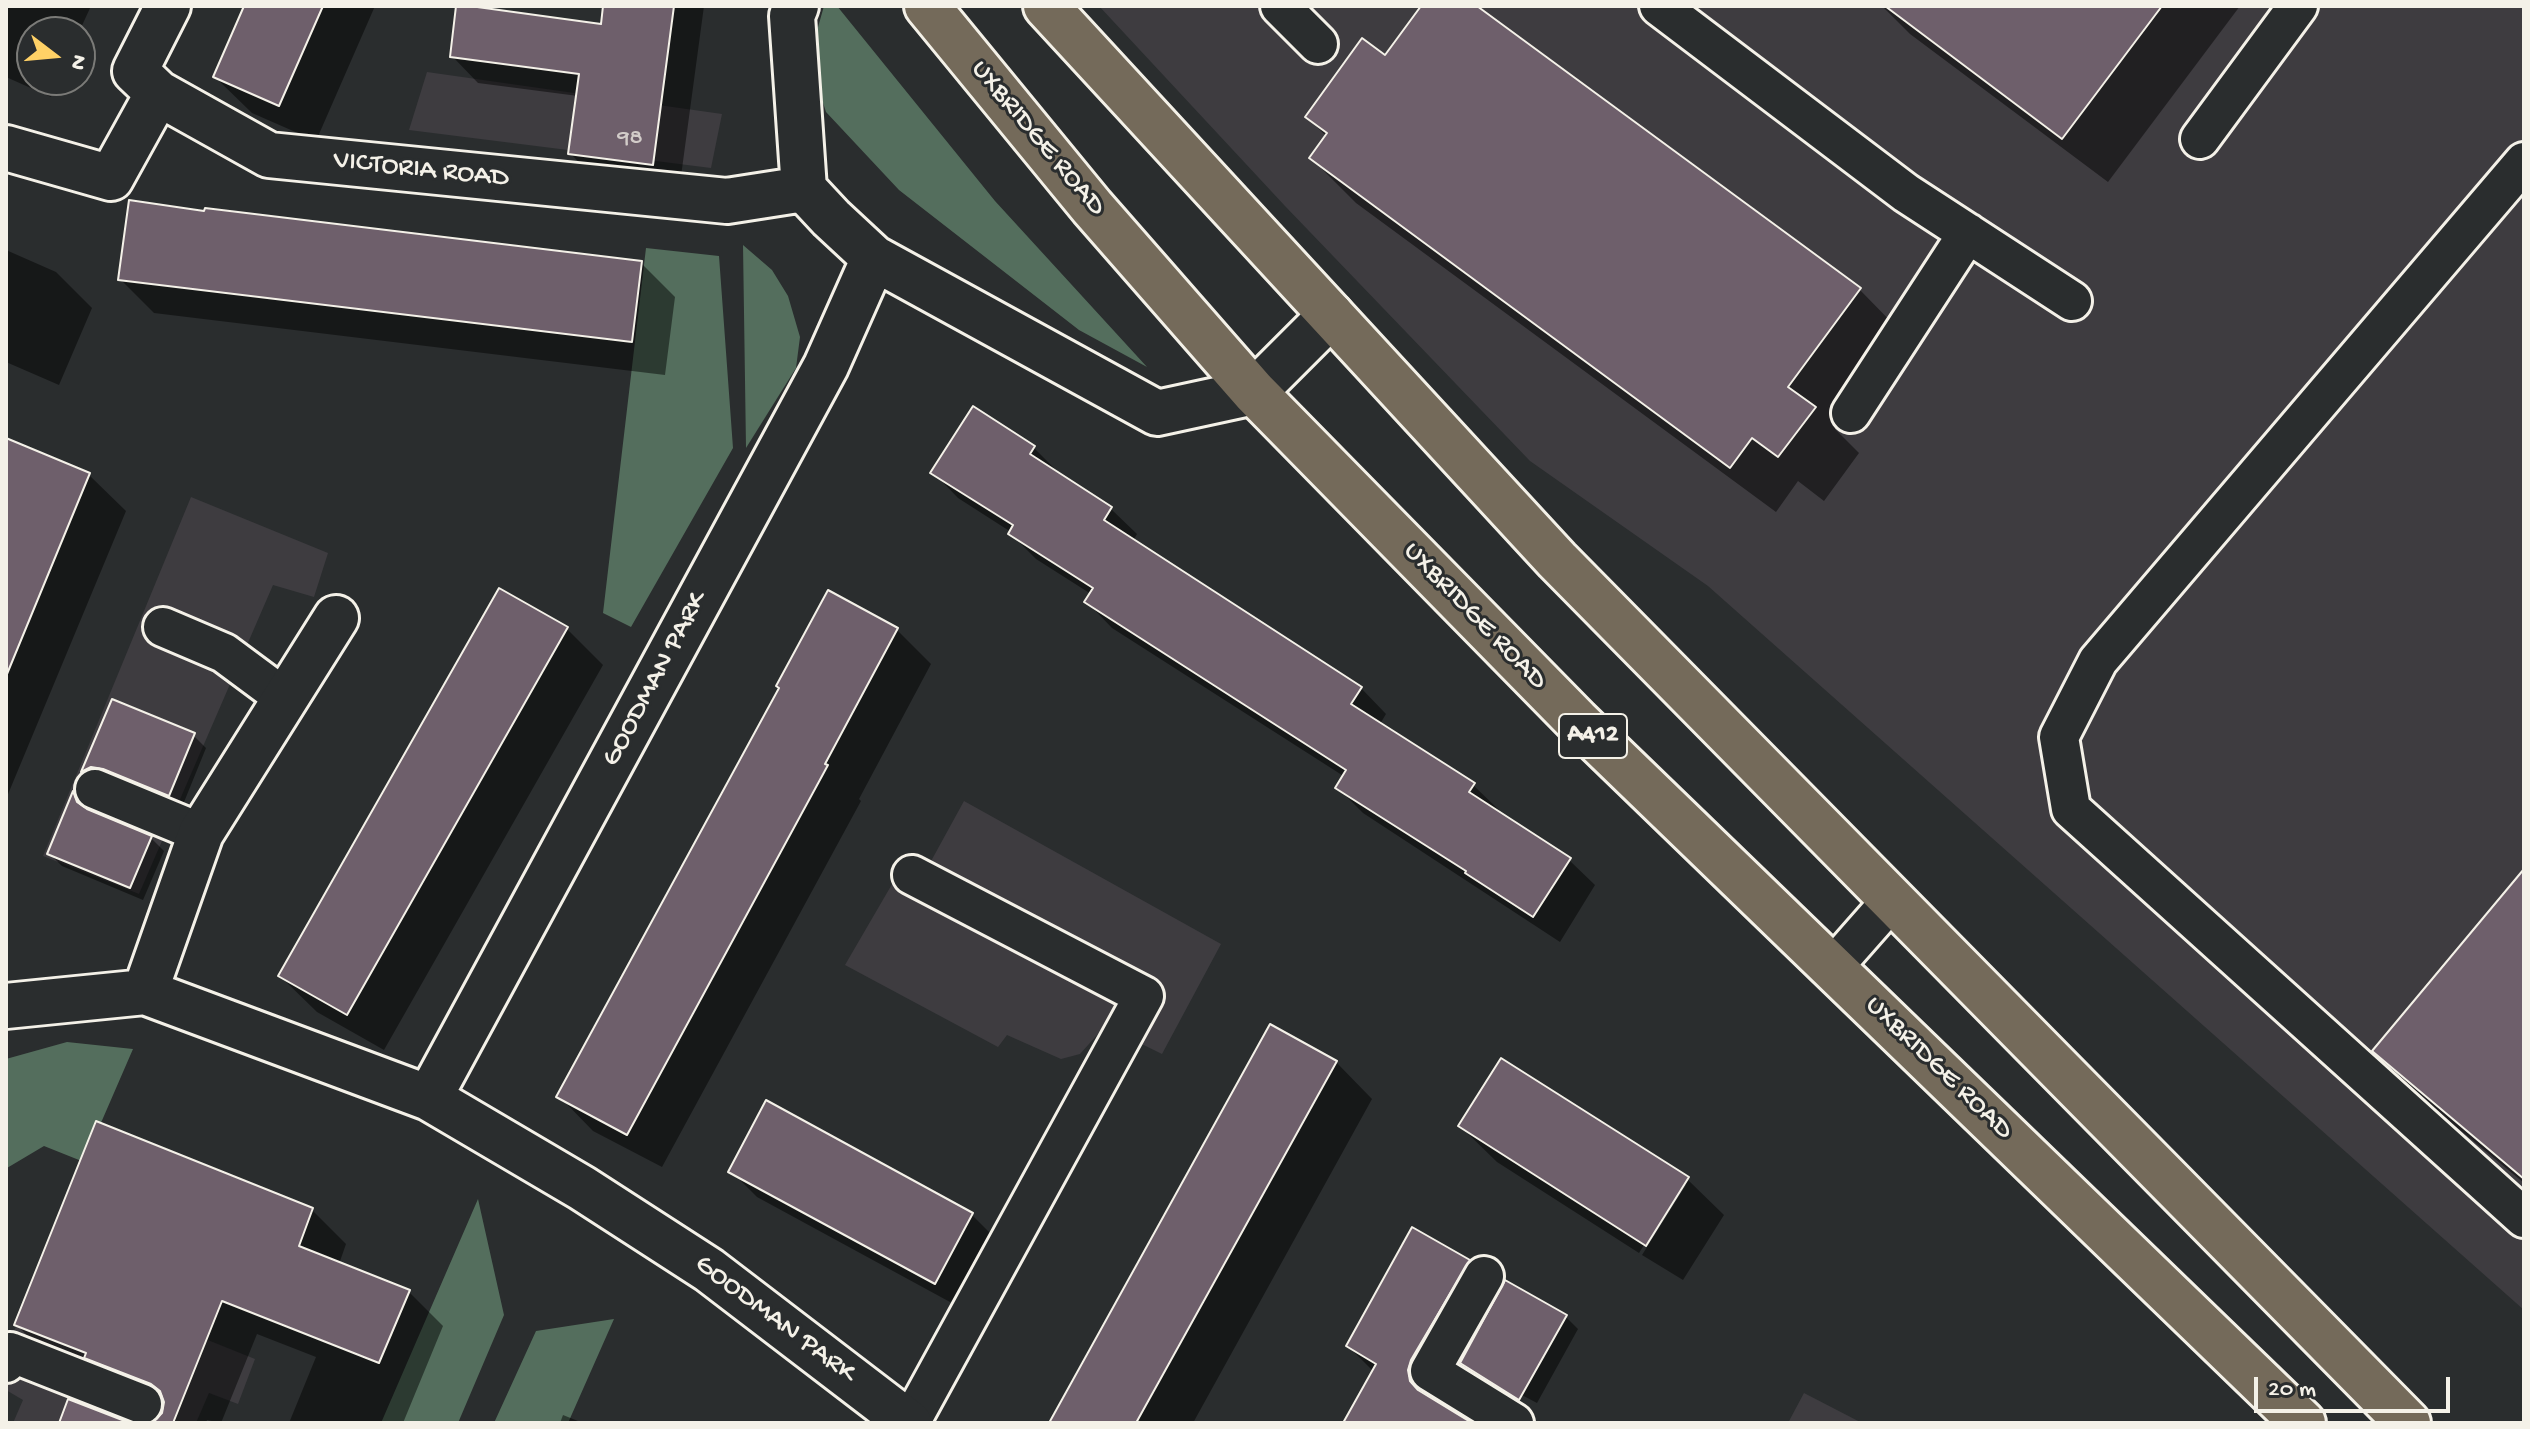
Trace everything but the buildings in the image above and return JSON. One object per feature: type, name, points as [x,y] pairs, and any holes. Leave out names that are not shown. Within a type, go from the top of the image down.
[{"type":"main road","name":"UXBRIDGE ROAD","points":[[927,6],[1092,207],[1254,392],[1550,694],[2303,1423]]},
{"type":"main road","points":[[1046,6],[1557,560],[2408,1423]]},
{"type":"street","name":"VICTORIA ROAD","points":[[168,6],[135,71],[158,93],[269,155],[727,201],[804,189]]},
{"type":"street","points":[[796,6],[792,16],[804,189],[874,258],[1157,413],[1254,392],[1331,315]]},
{"type":"street","points":[[6,148],[111,178],[158,93]]},
{"type":"street","name":"GOODMAN PARK","points":[[429,1098],[826,366],[874,258]]},
{"type":"street","points":[[145,992],[201,833],[336,618]]},
{"type":"street","name":"GOODMAN PARK","points":[[6,1006],[145,992],[429,1098],[582,1188],[709,1270],[910,1423]]},
{"type":"lane","points":[[1280,6],[1318,44]]},
{"type":"lane","points":[[1659,6],[1906,193],[2072,301]]},
{"type":"lane","points":[[2200,139],[2298,6]]},
{"type":"lane","points":[[2524,162],[2098,661],[2059,737],[2071,809],[2524,1218]]},
{"type":"lane","points":[[1851,413],[1968,233]]},
{"type":"lane","points":[[163,627],[224,653],[286,699]]},
{"type":"lane","points":[[95,789],[201,833]]},
{"type":"lane","points":[[910,1423],[1144,996],[912,875]]},
{"type":"lane","points":[[1833,967],[1892,900]]},
{"type":"lane","points":[[1484,1276],[1430,1371],[1514,1423]]},
{"type":"lane","points":[[6,1363],[10,1352],[142,1404]]},
{"type":"shaded area","points":[[1099,6],[2524,6],[2524,1310],[1708,586],[1530,461],[1285,206]]},
{"type":"shaded area","points":[[427,72],[722,114],[711,168],[409,130]]},
{"type":"shaded area","points":[[191,497],[328,553],[314,597],[273,585],[139,894],[43,856]]},
{"type":"shaded area","points":[[964,801],[1221,944],[1162,1054],[1105,1026],[1080,1054],[1061,1059],[1007,1035],[998,1047],[845,965],[909,855],[930,863]]},
{"type":"shaded area","points":[[39,1272],[255,1359],[238,1404],[209,1393],[196,1423],[13,1423],[23,1400],[6,1390],[6,1350]]},
{"type":"shaded area","points":[[1804,1393],[1862,1423],[1788,1423]]},
{"type":"green space","points":[[824,6],[837,6],[995,201],[1147,367],[1079,330],[899,190],[826,112],[809,59]]},
{"type":"green space","points":[[743,245],[772,270],[788,296],[800,337],[796,368],[746,448]]},
{"type":"green space","points":[[646,248],[719,256],[733,448],[631,627],[603,613]]},
{"type":"green space","points":[[67,1042],[133,1049],[84,1162],[44,1146],[7,1168],[6,1059]]},
{"type":"green space","points":[[478,1199],[504,1315],[458,1423],[381,1423]]},
{"type":"green space","points":[[614,1319],[568,1423],[494,1423],[536,1331]]}]
